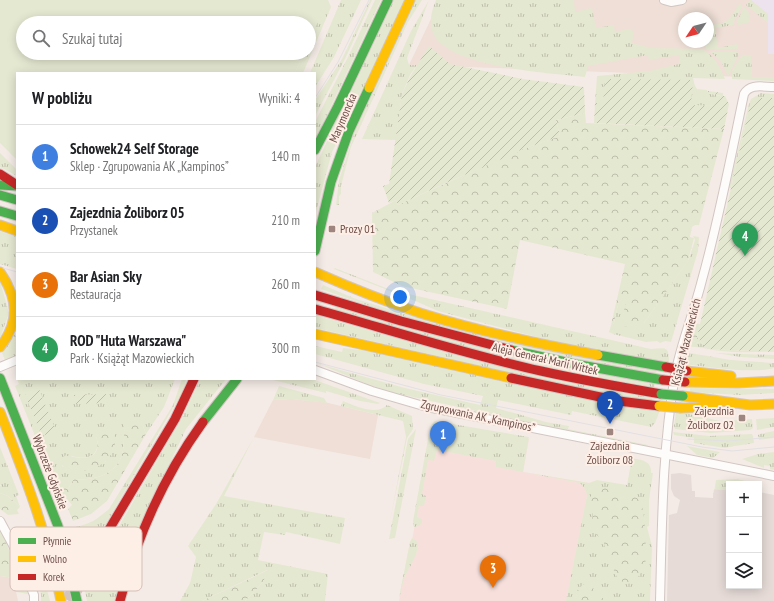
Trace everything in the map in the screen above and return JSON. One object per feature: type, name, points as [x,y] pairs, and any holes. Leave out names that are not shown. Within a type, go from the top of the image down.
[{"type":"main road","name":"Marymoncka","points":[[316,148],[338,106],[388,0]]},
{"type":"main road","name":"Marymoncka","points":[[316,246],[331,182],[349,131],[410,0]]},
{"type":"main road","points":[[0,174],[16,185]]},
{"type":"main road","points":[[0,185],[16,186]]},
{"type":"main road","points":[[0,195],[16,200]]},
{"type":"main road","points":[[0,211],[16,216]]},
{"type":"main road","points":[[0,225],[16,231]]},
{"type":"main road","points":[[0,272],[11,289],[14,303],[14,314],[10,332],[0,347]]},
{"type":"main road","points":[[316,272],[373,296],[433,317],[552,347],[666,368],[774,380]]},
{"type":"main road","name":"Aleja Generał Marii Wittek","points":[[316,295],[484,344],[607,371],[685,382],[738,383],[774,380]]},
{"type":"main road","name":"Aleja Generał Marii Wittek","points":[[316,309],[480,356],[600,384],[661,394],[750,405],[774,404]]},
{"type":"main road","points":[[316,334],[619,401],[680,408],[750,405]]},
{"type":"main road","name":"Wybrzeże Gdyńskie","points":[[0,378],[58,527]]},
{"type":"main road","points":[[111,527],[168,431],[194,380]]},
{"type":"main road","points":[[142,532],[164,485],[179,458],[236,380]]},
{"type":"main road","name":"Wybrzeże Gdyńskie","points":[[0,412],[43,527]]},
{"type":"main road","points":[[0,436],[26,481]]},
{"type":"main road","name":"Wybrzeże Gdyńskie","points":[[59,591],[61,601]]},
{"type":"main road","name":"Wybrzeże Gdyńskie","points":[[75,591],[77,601]]},
{"type":"main road","points":[[120,601],[123,591]]},
{"type":"street","points":[[664,0],[671,2],[682,0]]},
{"type":"street","name":"Książąt Mazowieckich","points":[[660,601],[665,454],[674,381],[719,213],[744,94],[753,86],[774,87]]},
{"type":"street","points":[[0,367],[16,360]]},
{"type":"street","name":"Zgrupowania AK „Kampinos”","points":[[316,370],[372,391],[427,407],[774,476]]},
{"type":"street","points":[[0,521],[10,538]]},
{"type":"street","points":[[33,591],[34,601]]},
{"type":"shaded area","points":[[440,0],[774,0],[774,78],[409,65]]},
{"type":"shaded area","points":[[751,0],[774,0],[774,54],[768,54],[768,14]]},
{"type":"shaded area","points":[[291,399],[324,402],[378,415],[370,459],[254,437],[273,400]]},
{"type":"shaded area","points":[[430,432],[529,439],[523,472],[589,483],[571,601],[399,601],[410,542],[412,541]]},
{"type":"shaded area","points":[[680,473],[691,475],[692,491],[695,491],[695,497],[713,498],[714,489],[726,490],[726,589],[762,589],[762,493],[774,495],[774,601],[667,601],[669,515],[677,513],[680,500],[674,496],[671,489],[671,474]]},
{"type":"shaded area","points":[[0,576],[10,578],[10,591],[16,591],[18,601],[0,601]]},
{"type":"green space","points":[[0,0],[328,0],[316,26],[316,16],[16,16],[16,60],[301,60],[295,72],[16,72],[16,159],[0,143]]},
{"type":"green space","points":[[230,0],[328,0],[331,7],[316,42],[316,16],[285,16]]},
{"type":"green space","points":[[341,0],[361,0],[334,57],[316,85],[316,72],[310,72]]},
{"type":"green space","points":[[370,0],[372,0],[345,59],[316,114],[316,98],[342,59]]},
{"type":"green space","points":[[375,0],[381,0],[316,137],[316,120]]},
{"type":"green space","points":[[392,0],[405,0],[332,152],[316,211],[316,165]]},
{"type":"green space","points":[[414,0],[422,0],[408,22],[351,147],[341,186],[339,205],[336,205],[339,180],[357,125]]},
{"type":"green space","points":[[429,0],[407,58],[409,65],[417,65],[410,75],[402,94],[396,140],[362,139],[411,31]]},
{"type":"green space","points":[[436,0],[574,0],[575,12],[592,8],[596,28],[614,25],[615,32],[630,29],[634,32],[632,43],[651,48],[702,49],[716,62],[725,79],[693,78],[695,86],[697,89],[707,90],[708,93],[723,97],[714,106],[595,103],[597,76],[650,71],[679,64],[680,55],[649,60],[648,55],[588,66],[585,77],[525,70],[476,61],[455,53],[440,43],[431,26],[431,15]]},
{"type":"green space","points":[[750,0],[768,14],[768,23],[746,5]]},
{"type":"green space","points":[[740,3],[742,7],[733,23],[734,25],[715,28],[718,48],[737,44],[738,49],[706,49],[714,48],[714,25],[724,23],[733,14]]},
{"type":"green space","points":[[744,7],[749,13],[750,22],[738,25],[737,21]]},
{"type":"green space","points":[[429,46],[450,64],[523,79],[584,87],[585,113],[556,120],[560,136],[518,151],[398,205],[396,200],[389,203],[383,186],[389,184],[402,94],[411,75]]},
{"type":"green space","points":[[711,52],[737,52],[739,54],[728,76],[721,61]]},
{"type":"green space","points":[[742,55],[751,55],[752,77],[774,77],[774,81],[732,79],[732,71]]},
{"type":"green space","points":[[301,60],[309,60],[303,72],[295,72]]},
{"type":"green space","points":[[605,79],[693,80],[691,105],[714,106],[715,97],[721,96],[708,93],[708,91],[723,93],[723,96],[725,96],[729,104],[724,129],[594,123],[595,103],[603,103]]},
{"type":"green space","points":[[761,93],[774,94],[774,98],[750,105],[731,188],[729,188],[749,104],[751,99]]},
{"type":"green space","points":[[758,98],[774,98],[774,352],[707,349],[697,337],[750,105]]},
{"type":"green space","points":[[585,113],[586,123],[724,129],[699,225],[692,227],[690,237],[694,238],[688,261],[644,323],[631,328],[620,325],[626,303],[619,300],[614,323],[611,325],[625,264],[520,240],[507,309],[402,286],[373,272],[372,213],[396,200],[398,205],[517,151],[560,136],[556,120]]},
{"type":"green space","points":[[0,153],[16,169],[16,175],[0,167]]},
{"type":"green space","points":[[0,231],[16,237],[16,269],[0,264]]},
{"type":"green space","points":[[693,236],[699,237],[698,251],[671,342],[646,342],[609,332],[611,325],[614,323],[619,300],[626,302],[644,323],[689,259],[695,240]]},
{"type":"green space","points":[[335,268],[391,290],[651,349],[662,348],[668,352],[669,362],[556,342],[438,311],[334,269]]},
{"type":"green space","points":[[0,281],[9,313],[0,338]]},
{"type":"green space","points":[[323,285],[356,299],[442,325],[657,371],[656,374],[612,366],[540,351],[457,331],[402,316],[321,289]]},
{"type":"green space","points":[[336,306],[655,384],[654,388],[600,379],[469,348],[334,309]]},
{"type":"green space","points":[[316,315],[476,361],[579,384],[652,398],[652,400],[619,396],[316,328]]},
{"type":"green space","points":[[694,323],[700,324],[697,337],[703,344],[689,340]]},
{"type":"green space","points":[[16,332],[16,355],[5,360],[2,353]]},
{"type":"green space","points":[[689,340],[703,344],[707,349],[687,347]]},
{"type":"green space","points":[[316,346],[342,352],[343,348],[371,351],[660,410],[655,423],[651,427],[572,411],[571,415],[498,400],[496,408],[546,422],[569,426],[568,429],[648,445],[647,446],[512,419],[395,393],[367,384],[319,364],[405,388],[480,405],[483,396],[424,384],[316,354]]},
{"type":"green space","points":[[708,349],[774,352],[734,352]]},
{"type":"green space","points":[[690,353],[731,360],[774,363],[774,368],[765,370],[743,370],[685,364],[686,357]]},
{"type":"green space","points":[[715,353],[774,355],[774,359],[741,357]]},
{"type":"green space","points":[[17,380],[175,380],[164,407],[146,434],[143,426],[124,423],[123,451],[120,460],[112,470],[106,474],[93,478],[74,479],[68,489],[57,484],[53,472],[37,441],[15,386],[19,384]],"holes":[[[96,436],[106,461],[94,467],[80,471],[62,466],[72,456],[83,458],[92,455],[97,448]]]},
{"type":"green space","points":[[182,380],[186,380],[184,389],[104,527],[75,527],[94,521],[109,509],[173,405]]},
{"type":"green space","points":[[200,380],[225,380],[186,429],[169,465],[142,532],[142,527],[118,527],[183,416]]},
{"type":"green space","points":[[273,380],[315,380],[380,403],[360,401],[326,391],[326,393]]},
{"type":"green space","points":[[279,386],[324,398],[327,403],[291,399],[273,400]]},
{"type":"green space","points":[[690,388],[774,389],[774,393],[740,395],[690,392]]},
{"type":"green space","points":[[39,389],[56,431],[42,436],[25,395]]},
{"type":"green space","points":[[108,394],[107,403],[74,404],[74,395]]},
{"type":"green space","points":[[343,401],[372,410],[378,410],[387,405],[412,416],[413,429],[407,438],[389,526],[406,437],[403,421],[341,406]]},
{"type":"green space","points":[[676,411],[720,421],[752,419],[753,428],[750,430],[711,433],[675,429]]},
{"type":"green space","points":[[774,418],[774,427],[757,430],[756,419]]},
{"type":"green space","points":[[129,421],[139,421],[146,434],[107,501],[91,514],[73,521],[68,509],[72,505],[61,492],[59,484],[68,489],[74,479],[93,478],[106,474],[112,470],[122,456],[124,423]]},
{"type":"green space","points":[[435,421],[529,437],[523,472],[589,483],[597,480],[627,485],[632,458],[646,462],[650,466],[651,473],[653,473],[649,500],[649,526],[647,527],[652,546],[650,601],[566,601],[587,495],[585,489],[580,483],[496,467],[496,461],[437,450],[434,461],[428,460],[422,494],[426,496],[424,506],[419,506],[417,517],[422,519],[422,523],[419,526],[414,527],[413,521],[430,428]]},
{"type":"green space","points":[[105,427],[112,430],[115,437],[114,448],[110,457],[102,464],[93,469],[74,471],[66,468],[60,462],[66,455],[87,458],[94,454],[98,444],[96,436],[100,430]]},
{"type":"green space","points":[[416,429],[395,538],[389,539],[408,439]]},
{"type":"green space","points":[[774,431],[774,438],[759,440],[758,435]]},
{"type":"green space","points":[[673,432],[709,436],[752,434],[754,443],[725,448],[694,443],[694,438],[674,435]]},
{"type":"green space","points":[[254,437],[224,496],[345,518],[340,544],[286,532],[285,535],[264,532],[258,560],[328,574],[325,601],[245,601],[263,582],[267,570],[202,601],[180,601],[190,583],[196,557],[188,546],[216,504]]},
{"type":"green space","points":[[687,446],[720,452],[713,458],[697,455]]},
{"type":"green space","points":[[0,447],[19,495],[16,496],[20,507],[8,496],[0,493]]},
{"type":"green space","points":[[774,452],[774,470],[770,469],[770,466],[764,465],[764,468],[742,459],[758,454]]},
{"type":"green space","points":[[737,479],[745,481],[726,481],[726,490],[714,489],[716,480]]},
{"type":"green space","points":[[607,487],[639,499],[643,510],[646,535],[646,565],[634,583],[626,584],[618,579],[608,558],[604,543],[590,527],[593,515],[589,501],[592,493],[598,488]]},
{"type":"green space","points":[[0,493],[8,496],[20,507],[17,510],[19,514],[8,515],[0,509]]},
{"type":"green space","points":[[0,529],[10,552],[10,577],[0,576]]},
{"type":"green space","points":[[412,538],[417,541],[418,546],[414,560],[404,579],[399,597],[410,542]]},
{"type":"green space","points":[[268,570],[263,582],[245,601],[202,601]]},
{"type":"green space","points":[[584,584],[594,589],[606,601],[572,601],[576,591]]},
{"type":"green space","points":[[27,591],[28,594],[16,592]]},
{"type":"green space","points":[[40,591],[47,591],[50,601],[41,601]]},
{"type":"green space","points":[[85,591],[118,591],[114,601],[87,601]]},
{"type":"tunnel","points":[[69,601],[74,591]]},
{"type":"tram line","points":[[316,96],[338,62],[369,0]]},
{"type":"tram line","points":[[3,268],[16,272]]},
{"type":"tram line","points":[[316,362],[441,395],[702,447],[732,451],[774,447]]},
{"type":"tram line","points":[[688,439],[728,441],[774,437]]},
{"type":"traffic: fast","points":[[316,148],[338,106],[388,0]]},
{"type":"traffic: fast","points":[[316,247],[331,182],[349,131],[369,88]]},
{"type":"traffic: fast","points":[[0,185],[16,186]]},
{"type":"traffic: fast","points":[[0,195],[16,200]]},
{"type":"traffic: fast","points":[[0,211],[16,216]]},
{"type":"traffic: fast","points":[[511,350],[575,364],[663,380]]},
{"type":"traffic: fast","points":[[598,355],[666,367]]},
{"type":"traffic: fast","points":[[0,378],[58,527]]},
{"type":"traffic: fast","points":[[203,422],[236,380]]},
{"type":"traffic: fast","points":[[661,394],[683,396]]},
{"type":"traffic: fast","points":[[75,591],[77,601]]},
{"type":"traffic: slow","points":[[369,88],[410,0]]},
{"type":"traffic: slow","points":[[0,225],[16,231]]},
{"type":"traffic: slow","points":[[0,272],[10,291],[14,310],[14,319],[11,328],[0,347]]},
{"type":"traffic: slow","points":[[316,272],[380,299],[442,320],[508,337],[598,355]]},
{"type":"traffic: slow","points":[[316,334],[511,378]]},
{"type":"traffic: slow","points":[[687,371],[731,376]]},
{"type":"traffic: slow","points":[[685,382],[738,383],[774,381]]},
{"type":"traffic: slow","points":[[683,396],[750,405],[774,404]]},
{"type":"traffic: slow","points":[[659,406],[681,408]]},
{"type":"traffic: slow","points":[[681,408],[718,407]]},
{"type":"traffic: slow","points":[[0,412],[41,527]]},
{"type":"traffic: slow","points":[[59,591],[61,601]]},
{"type":"traffic: jam","points":[[0,174],[16,184]]},
{"type":"traffic: jam","points":[[316,295],[401,321],[511,350]]},
{"type":"traffic: jam","points":[[316,309],[456,349],[541,371],[661,394]]},
{"type":"traffic: jam","points":[[666,367],[687,371]]},
{"type":"traffic: jam","points":[[511,378],[619,401],[659,406]]},
{"type":"traffic: jam","points":[[110,527],[175,419],[194,380]]},
{"type":"traffic: jam","points":[[663,380],[685,382]]},
{"type":"traffic: jam","points":[[142,533],[164,485],[203,422]]},
{"type":"traffic: jam","points":[[120,601],[123,591]]},
{"type":"place","name":"Prozy 01","points":[[332,229]]},
{"type":"place","name":"ROD \"Huta Warszawa\"","points":[[745,256]]},
{"type":"place","name":"Zajezdnia Żoliborz 02","points":[[742,418]]},
{"type":"place","name":"Zajezdnia Żoliborz 05","points":[[610,424]]},
{"type":"place","name":"Zajezdnia Żoliborz 08","points":[[610,432]]},
{"type":"place","name":"Schowek24 Self Storage","points":[[443,454]]},
{"type":"place","name":"Bar Asian Sky","points":[[493,588]]}]
